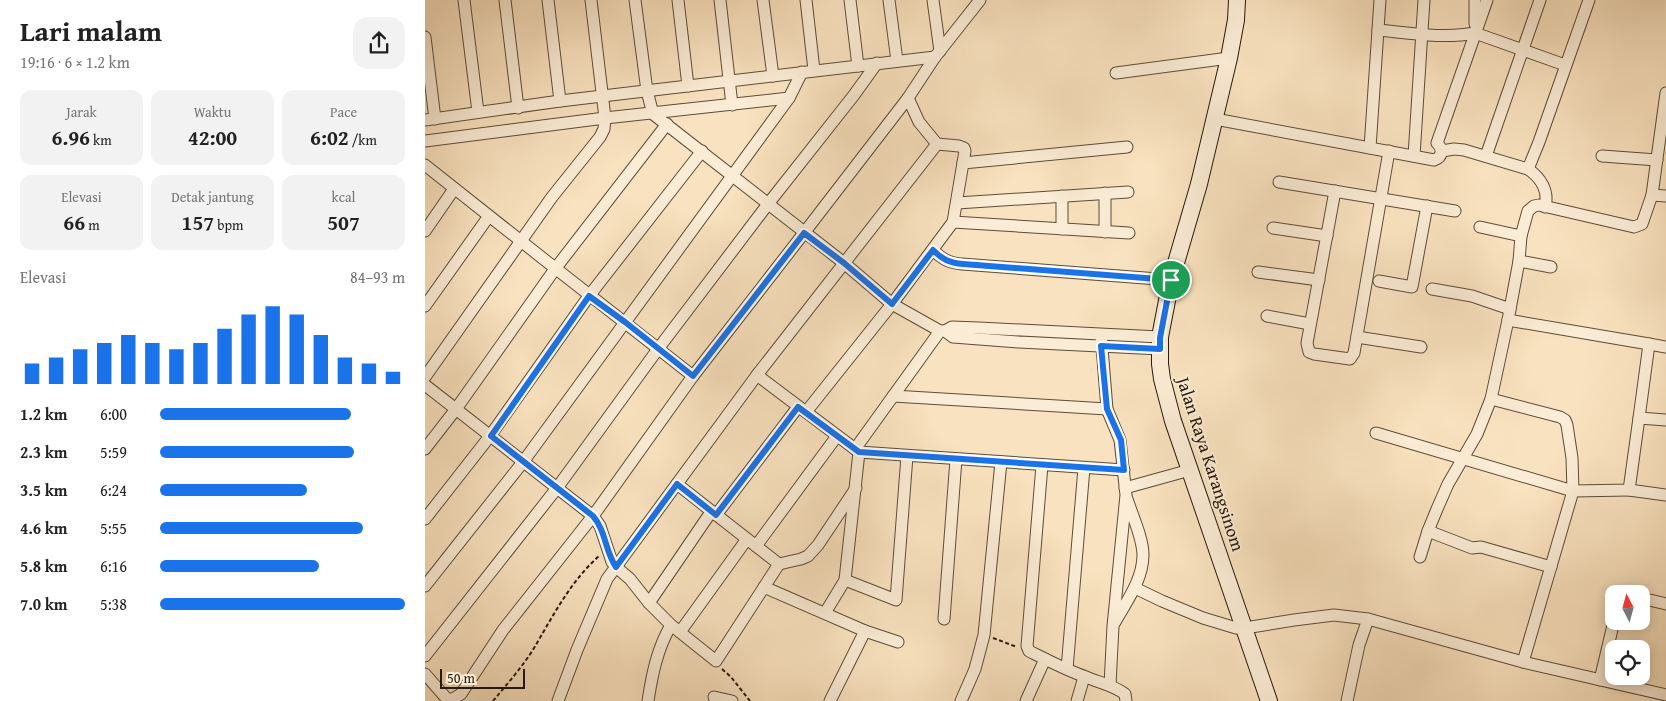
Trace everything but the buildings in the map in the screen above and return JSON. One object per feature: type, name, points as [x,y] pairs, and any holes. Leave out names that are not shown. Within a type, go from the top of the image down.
[{"type":"street","points":[[464,0],[478,112]]},
{"type":"street","points":[[505,0],[518,108]]},
{"type":"street","points":[[548,0],[559,101]]},
{"type":"street","points":[[425,377],[552,197],[604,130],[605,118],[591,0]]},
{"type":"street","points":[[635,0],[647,91],[653,114],[844,263],[892,304],[953,338],[1019,342],[1101,340],[1160,343]]},
{"type":"street","points":[[678,0],[687,86]]},
{"type":"street","points":[[720,0],[732,105]]},
{"type":"street","points":[[763,0],[773,76]]},
{"type":"street","points":[[806,0],[814,70]]},
{"type":"street","points":[[850,0],[858,66]]},
{"type":"street","points":[[889,0],[897,61]]},
{"type":"street","points":[[933,0],[937,54]]},
{"type":"street","points":[[425,674],[447,699],[461,694],[503,630],[593,516],[693,376],[908,98],[937,54],[978,0]]},
{"type":"street","name":"Jalan Raya Karangsinom","points":[[1237,0],[1236,20],[1229,58],[1215,119],[1199,184],[1171,280],[1160,343],[1160,364],[1166,399],[1269,701]]},
{"type":"street","points":[[1370,148],[1380,0]]},
{"type":"street","points":[[1414,156],[1417,139],[1425,0]]},
{"type":"street","points":[[1475,0],[1475,33]]},
{"type":"street","points":[[1215,119],[1434,160],[1441,156],[1439,147],[1487,0]]},
{"type":"street","points":[[1486,156],[1540,0]]},
{"type":"street","points":[[1528,169],[1589,0]]},
{"type":"street","points":[[1378,30],[1423,34],[1475,33],[1565,65]]},
{"type":"street","points":[[425,37],[430,119],[559,101],[877,64],[937,54]]},
{"type":"street","points":[[1116,73],[1229,58]]},
{"type":"street","points":[[425,656],[557,488],[657,349],[767,204],[815,146],[877,64]]},
{"type":"street","points":[[425,586],[523,462],[789,98],[802,72]]},
{"type":"street","points":[[1420,556],[1428,531],[1448,484],[1477,434],[1491,399],[1519,261],[1521,236],[1528,211],[1539,205],[1593,218],[1639,226],[1642,224],[1645,220],[1652,195],[1666,93]]},
{"type":"street","points":[[425,141],[605,118],[789,98]]},
{"type":"street","points":[[649,603],[714,514],[892,304],[953,222],[964,148],[937,144],[919,122],[908,98]]},
{"type":"street","points":[[425,449],[456,409],[555,269],[667,124]]},
{"type":"street","points":[[1417,139],[1439,147],[1465,150],[1528,169],[1534,173],[1546,190],[1547,199],[1545,207]]},
{"type":"street","points":[[558,701],[607,579],[757,375],[937,144]]},
{"type":"street","points":[[963,162],[1127,147]]},
{"type":"street","points":[[425,519],[491,436],[589,296],[701,151]]},
{"type":"street","points":[[1335,191],[1307,348],[1313,354],[1350,359],[1354,353],[1357,337],[1389,151]]},
{"type":"street","points":[[1602,156],[1657,160]]},
{"type":"street","points":[[425,165],[693,376]]},
{"type":"street","points":[[1279,182],[1455,211]]},
{"type":"street","points":[[425,231],[454,188]]},
{"type":"street","points":[[957,203],[1128,192]]},
{"type":"street","points":[[1105,193],[1105,232]]},
{"type":"street","points":[[1652,195],[1666,196]]},
{"type":"street","points":[[1062,229],[1063,196]]},
{"type":"street","points":[[1379,281],[1412,286],[1427,206]]},
{"type":"street","points":[[425,306],[489,216]]},
{"type":"street","points":[[953,222],[1129,233]]},
{"type":"street","points":[[1273,228],[1327,236]]},
{"type":"street","points":[[1480,228],[1521,236]]},
{"type":"street","points":[[933,250],[949,263],[1171,280]]},
{"type":"street","points":[[1519,261],[1551,267]]},
{"type":"street","points":[[1258,272],[1319,280]]},
{"type":"street","points":[[1433,289],[1472,296],[1509,314],[1666,347]]},
{"type":"street","points":[[1267,316],[1310,324]]},
{"type":"street","points":[[825,613],[845,580],[856,488],[857,451],[893,396],[943,331]]},
{"type":"street","points":[[1357,337],[1421,347]]},
{"type":"street","points":[[1101,340],[1107,409],[1121,440],[1125,492],[1109,685]]},
{"type":"street","points":[[1629,490],[1649,344]]},
{"type":"street","points":[[757,375],[857,451],[1124,470]]},
{"type":"street","points":[[425,385],[593,516],[600,526],[616,567],[630,579],[649,603],[675,629],[716,661],[779,564],[808,556],[818,545],[856,488]]},
{"type":"street","points":[[893,396],[1107,409]]},
{"type":"street","points":[[1491,399],[1560,417],[1565,420],[1572,458],[1573,491],[1523,662]]},
{"type":"street","points":[[1639,418],[1666,420]]},
{"type":"street","points":[[1376,432],[1573,491],[1629,490],[1666,495]]},
{"type":"street","points":[[648,701],[653,669],[665,635],[675,629],[752,543],[837,436]]},
{"type":"street","points":[[845,580],[896,600],[907,456]]},
{"type":"street","points":[[944,619],[956,459]]},
{"type":"street","points":[[961,701],[975,669],[984,635],[1001,462]]},
{"type":"street","points":[[1042,465],[1026,641],[1029,651],[1084,677],[1109,685],[1125,694],[1126,701]]},
{"type":"street","points":[[1067,669],[1083,468]]},
{"type":"street","points":[[1125,492],[1190,470]]},
{"type":"street","points":[[677,484],[779,564]]},
{"type":"street","points":[[1113,626],[1135,588],[1143,554],[1125,492]]},
{"type":"street","points":[[1428,531],[1472,548],[1481,547],[1551,567]]},
{"type":"street","points":[[764,587],[865,631],[897,642]]},
{"type":"street","points":[[1135,588],[1203,618],[1236,628],[1334,615],[1368,619],[1523,662],[1666,695]]},
{"type":"street","points":[[1650,600],[1666,604]]},
{"type":"street","points":[[1347,701],[1359,645],[1368,619]]},
{"type":"street","points":[[1600,680],[1613,630]]},
{"type":"street","points":[[830,701],[865,631]]},
{"type":"street","points":[[1026,701],[1045,659]]},
{"type":"street","points":[[1077,701],[1084,677]]},
{"type":"street","points":[[714,697],[732,701]]},
{"type":"path","points":[[493,701],[526,660],[551,616],[578,578],[597,556],[608,550]]},
{"type":"path","points":[[984,635],[1029,651]]},
{"type":"path","points":[[716,661],[751,701]]},
{"type":"route","points":[[804,233],[844,263],[892,304],[933,250],[949,263],[1171,280],[1160,338],[1160,349],[1101,346],[1107,409],[1121,440],[1124,470],[859,452],[798,407],[716,515],[677,484],[616,567],[600,526],[593,516],[491,436],[589,296],[693,376],[804,233]]}]
